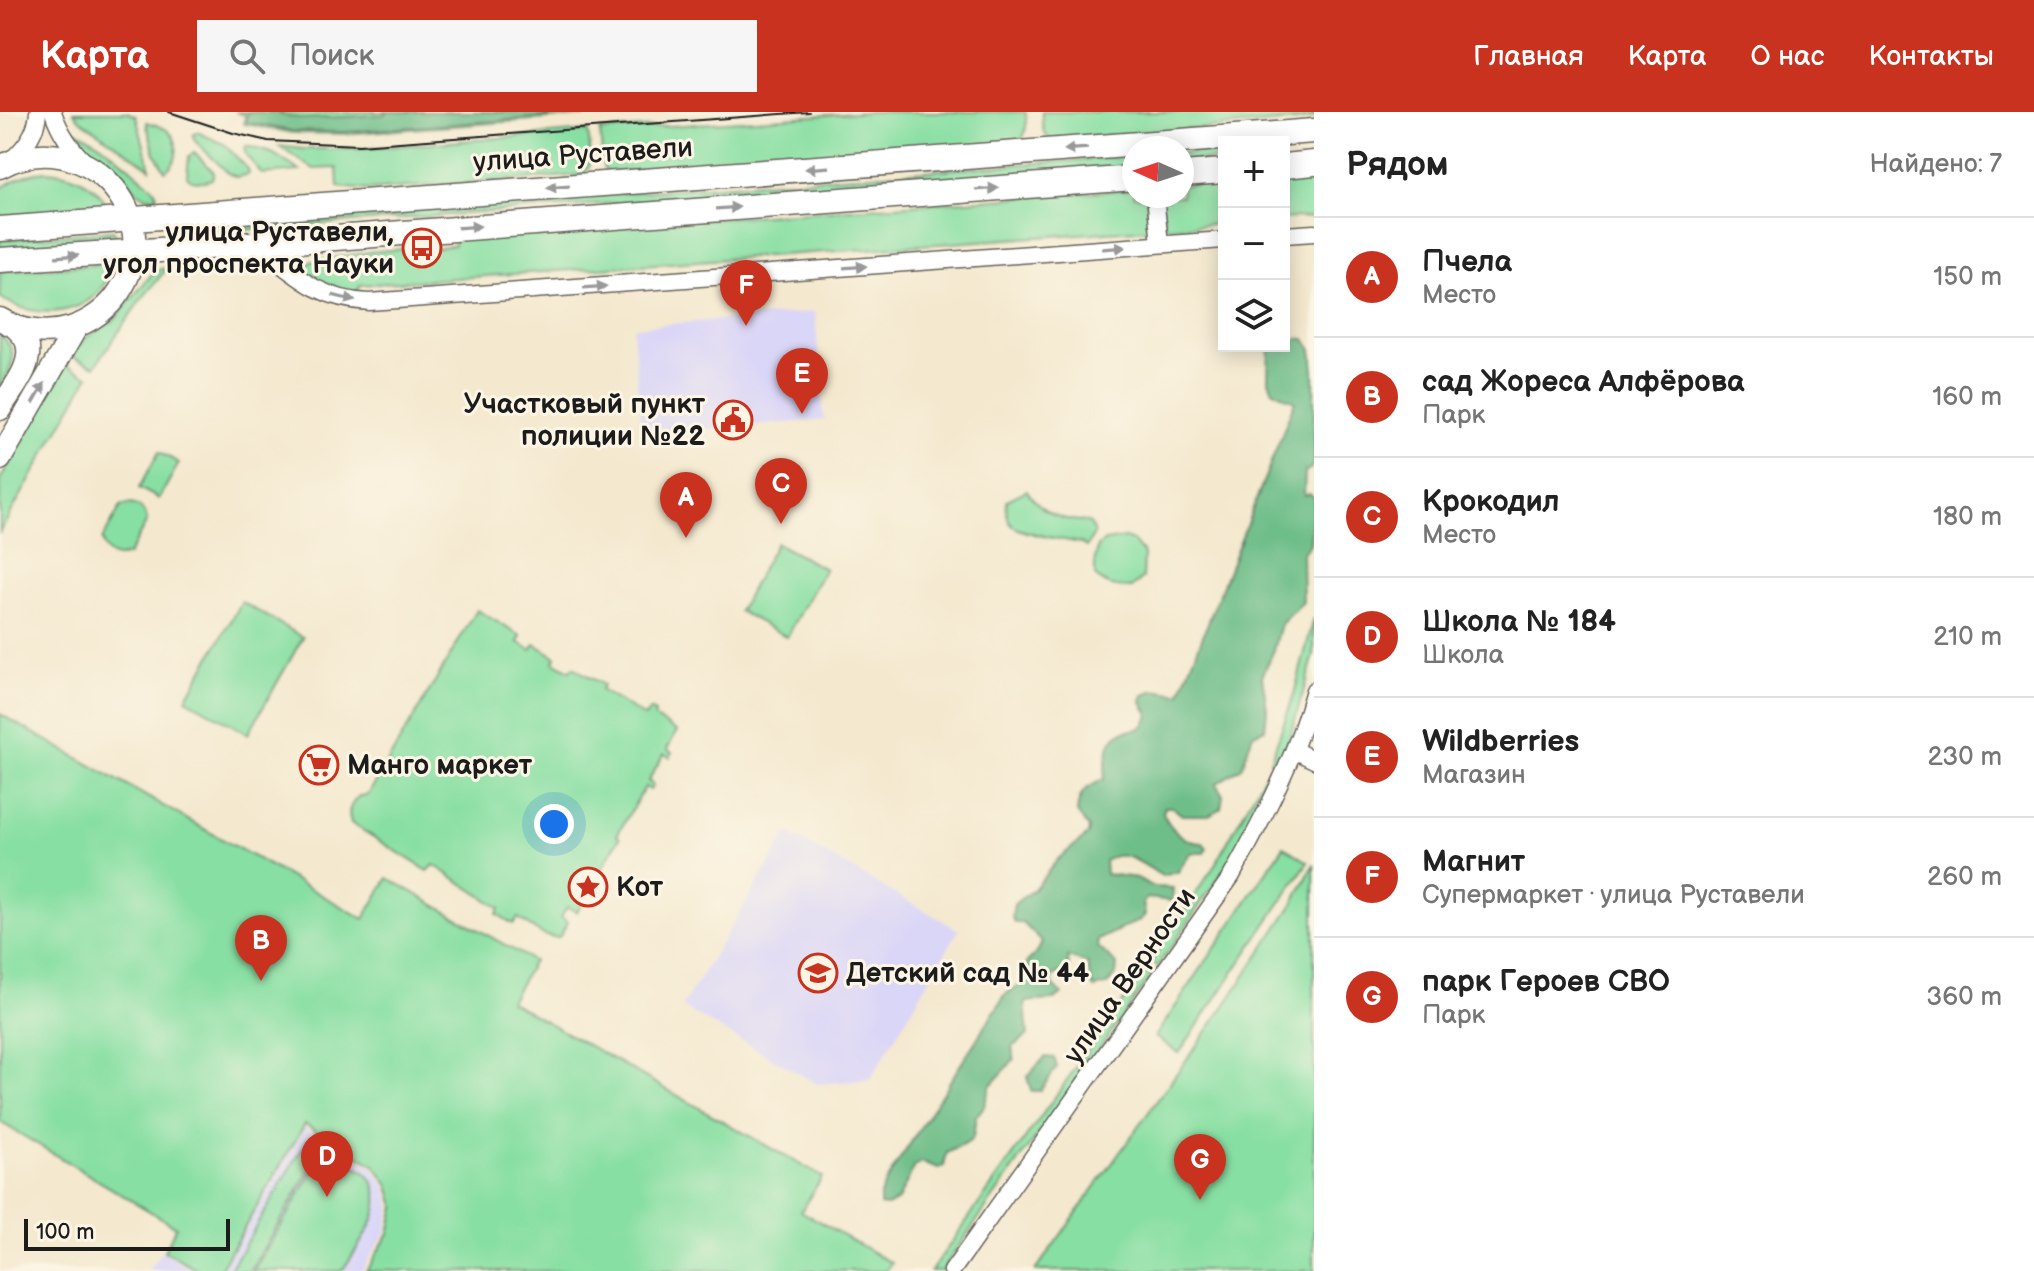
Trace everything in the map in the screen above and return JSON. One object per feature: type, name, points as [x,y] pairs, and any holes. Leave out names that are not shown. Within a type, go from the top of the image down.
[{"type":"main road","name":"улица Руставели","points":[[0,229],[1314,131]]},
{"type":"main road","points":[[3,165],[20,158],[48,154],[89,166],[115,188],[131,218],[134,235],[128,275],[116,297],[99,314],[77,326],[46,332],[8,323]]},
{"type":"main road","points":[[1290,165],[1314,163]]},
{"type":"main road","points":[[1194,173],[1218,171]]},
{"type":"main road","points":[[0,260],[255,244],[1122,179]]},
{"type":"main road","points":[[0,409],[26,366],[28,354],[27,340],[8,323]]},
{"type":"main road","points":[[0,459],[77,326]]},
{"type":"street","points":[[3,165],[19,153],[28,141],[38,112]]},
{"type":"street","points":[[53,112],[65,138],[89,166]]},
{"type":"street","points":[[1156,208],[1160,244]]},
{"type":"street","points":[[1290,235],[1314,233]]},
{"type":"street","points":[[255,244],[313,288],[354,302],[369,302],[1218,240]]},
{"type":"street","name":"улица Верности","points":[[952,1271],[1231,877],[1294,750],[1314,690]]},
{"type":"street","points":[[1294,750],[1314,760]]},
{"type":"shaded area","points":[[815,312],[824,420],[641,434],[633,327]]},
{"type":"shaded area","name":"Детский сад № 44","points":[[788,833],[959,930],[870,1080],[817,1084],[682,1007]]},
{"type":"shaded area","points":[[305,1127],[372,1167],[387,1188],[391,1206],[386,1232],[361,1271],[221,1271]]},
{"type":"shaded area","points":[[161,1252],[196,1271],[148,1271]]},
{"type":"green space","points":[[74,112],[127,112],[136,116],[150,168],[79,119]]},
{"type":"green space","points":[[235,112],[589,112],[589,116],[343,134],[293,133],[244,124],[245,115]]},
{"type":"green space","points":[[249,112],[278,112],[304,119],[384,115],[387,112],[551,112],[549,117],[344,132],[293,131],[246,122]]},
{"type":"green space","points":[[869,112],[1026,112],[1026,129],[1018,143],[610,172],[603,165],[600,131]]},
{"type":"green space","points":[[1042,112],[1314,112],[1314,118],[1051,140],[1044,131]]},
{"type":"green space","points":[[147,122],[167,130],[175,140],[175,157],[165,171],[155,153]]},
{"type":"green space","points":[[65,128],[87,136],[111,152],[152,187],[157,198],[140,194],[110,163],[81,146]]},
{"type":"green space","points":[[588,131],[590,161],[583,175],[368,190],[338,187],[337,168],[314,169],[278,146],[360,149]]},
{"type":"green space","points":[[197,132],[224,144],[248,169],[249,174],[237,177],[229,174],[195,141],[193,135]]},
{"type":"green space","points":[[246,146],[272,153],[300,171],[262,174],[246,155]]},
{"type":"green space","points":[[1218,150],[1218,159],[1194,161],[1194,152]]},
{"type":"green space","points":[[194,152],[214,172],[212,179],[198,181],[187,176],[189,156]]},
{"type":"green space","points":[[1122,157],[1122,167],[183,234],[183,225]]},
{"type":"green space","points":[[44,171],[80,179],[95,190],[106,205],[104,208],[0,217],[0,189],[21,177]]},
{"type":"green space","points":[[1314,175],[1314,217],[1290,219],[1290,177]]},
{"type":"green space","points":[[1218,182],[1218,224],[1165,228],[1162,208],[1194,208],[1194,184]]},
{"type":"green space","points":[[1122,190],[1122,208],[1147,208],[1150,229],[360,285],[356,294],[315,280],[305,272],[310,262],[369,252],[430,250],[454,245],[454,237]]},
{"type":"green space","points":[[113,231],[116,235],[114,240],[0,249],[0,240]]},
{"type":"green space","points":[[105,264],[111,268],[104,284],[94,297],[80,305],[47,312],[14,305],[0,297],[0,271]]},
{"type":"green space","points":[[168,267],[95,366],[72,356],[84,339],[114,320],[152,274]]},
{"type":"green space","points":[[0,334],[11,348],[12,360],[0,388]]},
{"type":"green space","points":[[1290,338],[1305,339],[1312,350],[1314,374],[1314,461],[1305,472],[1304,495],[1314,497],[1310,544],[1302,554],[1303,602],[1281,624],[1262,676],[1267,709],[1265,729],[1253,734],[1242,767],[1216,784],[1223,795],[1221,808],[1209,815],[1182,815],[1172,807],[1165,807],[1163,813],[1170,824],[1184,838],[1203,843],[1207,848],[1204,853],[1190,853],[1178,872],[1162,876],[1126,857],[1112,857],[1105,861],[1106,874],[1137,878],[1154,887],[1173,888],[1172,901],[1147,898],[1143,903],[1145,915],[1140,920],[1098,940],[1097,947],[1117,964],[1116,974],[1107,985],[1094,988],[1087,963],[1068,957],[1069,970],[1052,978],[1053,985],[1062,994],[1054,1000],[1025,1003],[1028,1035],[1012,1047],[1014,1060],[990,1086],[984,1106],[976,1117],[973,1137],[947,1153],[944,1166],[939,1169],[922,1163],[914,1167],[898,1200],[888,1206],[880,1205],[885,1183],[1005,995],[1025,981],[1027,962],[1037,953],[1042,942],[1023,923],[1015,923],[1012,918],[1014,904],[1034,889],[1059,858],[1088,835],[1089,828],[1077,813],[1079,799],[1088,788],[1104,779],[1107,755],[1114,738],[1140,728],[1147,721],[1149,714],[1142,702],[1143,696],[1154,690],[1180,694],[1295,401],[1273,391],[1268,378],[1269,352],[1290,352]]},
{"type":"green space","points":[[66,365],[89,376],[0,532],[0,480]]},
{"type":"green space","points":[[159,452],[179,463],[159,499],[139,488]]},
{"type":"green space","points":[[1027,490],[1038,504],[1052,514],[1090,523],[1094,534],[1087,547],[1012,525],[1007,500]]},
{"type":"green space","points":[[130,504],[142,509],[147,521],[128,555],[114,556],[105,549],[102,540],[121,506]]},
{"type":"green space","points":[[1125,538],[1133,541],[1144,554],[1143,578],[1132,588],[1112,586],[1095,576],[1098,546],[1105,541]]},
{"type":"green space","points":[[776,543],[825,569],[787,637],[739,611]]},
{"type":"green space","points":[[242,602],[303,637],[248,734],[186,699]]},
{"type":"green space","points":[[477,610],[521,636],[518,642],[531,650],[535,644],[556,657],[554,662],[570,671],[573,667],[603,685],[600,690],[645,717],[650,710],[655,713],[654,717],[677,731],[667,749],[672,753],[670,757],[664,754],[648,781],[653,785],[650,790],[645,787],[577,912],[567,907],[561,917],[568,922],[559,937],[543,934],[518,918],[513,924],[497,914],[500,908],[434,865],[428,871],[351,823],[351,805],[359,796],[368,795]]},
{"type":"green space","points":[[1314,618],[1314,655],[1290,737],[1277,765],[1270,762],[1294,694]]},
{"type":"green space","points":[[0,714],[364,919],[388,878],[533,961],[510,1001],[822,1177],[801,1211],[892,1263],[886,1271],[366,1271],[389,1233],[395,1206],[389,1186],[375,1166],[305,1124],[219,1271],[200,1271],[164,1251],[176,1227],[0,1122]]},
{"type":"green space","points":[[1269,767],[1275,770],[1222,873],[1158,966],[1150,962],[1213,868]]},
{"type":"green space","points":[[1284,846],[1308,862],[1179,1053],[1155,1037]]},
{"type":"green space","points":[[1314,864],[1314,1271],[1035,1271],[1222,1010],[1293,904]]},
{"type":"green space","points":[[1144,972],[1151,976],[941,1271],[931,1271]]},
{"type":"green space","points":[[1045,1057],[1054,1058],[1057,1067],[1040,1091],[1031,1091],[1027,1077]]},
{"type":"green space","points":[[308,1139],[323,1149],[250,1271],[229,1271]]},
{"type":"green space","points":[[325,1152],[356,1167],[373,1183],[377,1196],[376,1209],[365,1236],[342,1271],[253,1271]]},
{"type":"tram line","points":[[169,112],[268,141],[359,145],[809,112]]},
{"type":"place","name":"улица Руставели, угол проспекта Науки","points":[[422,248]]},
{"type":"place","name":"Магнит","points":[[746,326]]},
{"type":"place","name":"Wildberries","points":[[802,414]]},
{"type":"place","name":"Участковый пункт полиции №22","points":[[733,420]]},
{"type":"place","name":"Крокодил","points":[[781,524]]},
{"type":"place","name":"Пчела","points":[[686,538]]},
{"type":"place","name":"Манго маркет","points":[[319,765]]},
{"type":"place","name":"Кот","points":[[588,887]]},
{"type":"place","name":"Детский сад № 44","points":[[818,973]]},
{"type":"place","name":"сад Жореса Алфёрова","points":[[261,981]]},
{"type":"place","name":"Школа № 184","points":[[327,1197]]},
{"type":"place","name":"парк Героев СВО","points":[[1200,1200]]}]
